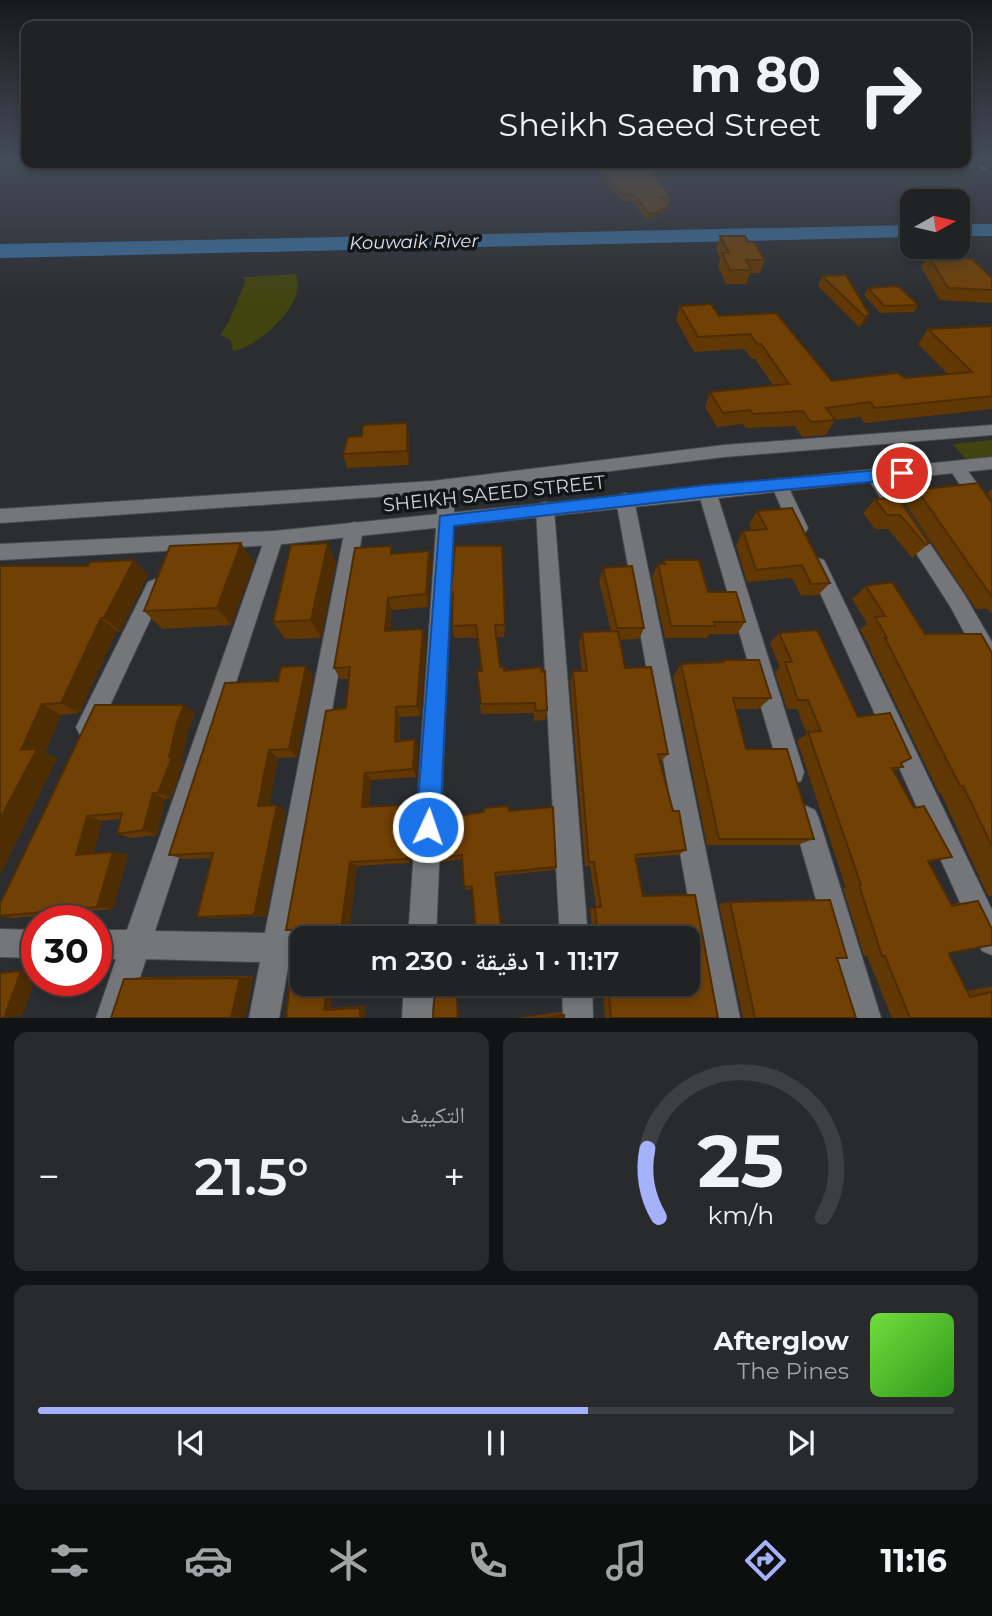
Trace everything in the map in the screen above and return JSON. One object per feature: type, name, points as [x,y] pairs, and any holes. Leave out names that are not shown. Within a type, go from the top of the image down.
[{"type":"street","name":"SHEIKH SAEED STREET","points":[[0,516],[447,485],[723,451],[992,430]]},
{"type":"street","name":"SHEIKH SAEED STREET","points":[[0,552],[274,538],[992,463]]},
{"type":"street","points":[[956,467],[992,519]]},
{"type":"street","points":[[875,476],[957,600],[992,662]]},
{"type":"street","points":[[779,484],[992,941]]},
{"type":"street","points":[[423,926],[447,485]]},
{"type":"street","points":[[706,491],[866,1017]]},
{"type":"street","points":[[625,500],[725,1017]]},
{"type":"street","points":[[545,509],[573,926]]},
{"type":"street","points":[[293,926],[354,529]]},
{"type":"street","points":[[111,1017],[274,538]]},
{"type":"street","points":[[77,750],[175,543]]},
{"type":"street","points":[[0,943],[21,944]]},
{"type":"street","points":[[112,944],[290,948],[264,1017]]},
{"type":"street","points":[[417,1017],[418,996]]},
{"type":"street","points":[[577,996],[578,1017]]},
{"type":"shaded area","points":[[295,274],[298,285],[289,309],[256,341],[233,351],[231,340],[220,335],[229,321],[246,280],[243,277]]},
{"type":"shaded area","points":[[992,440],[992,456],[966,459],[952,444]]},
{"type":"building","points":[[642,206],[667,206],[658,212],[648,213]]},
{"type":"building","points":[[720,236],[745,236],[748,242],[754,242],[765,260],[746,260],[751,270],[730,270],[722,253],[729,253]]},
{"type":"building","points":[[930,259],[972,259],[992,278],[992,290],[948,288]]},
{"type":"building","points":[[846,275],[869,314],[865,317],[822,276]]},
{"type":"building","points":[[898,286],[918,305],[884,306],[868,288]]},
{"type":"building","points":[[711,304],[719,316],[776,313],[832,381],[897,373],[905,378],[972,372],[928,329],[992,326],[992,396],[875,408],[870,402],[826,408],[835,420],[811,422],[803,411],[753,414],[750,410],[723,413],[710,392],[789,384],[761,344],[758,345],[750,334],[698,337],[680,306]]},
{"type":"building","points":[[407,423],[407,451],[343,454],[348,437],[362,436],[363,425]]},
{"type":"building","points":[[978,483],[992,503],[992,597],[917,490]]},
{"type":"building","points":[[898,498],[929,543],[926,545],[900,515],[887,515],[875,499]]},
{"type":"building","points":[[792,508],[830,583],[811,584],[802,565],[756,570],[743,531],[767,529],[757,511]]},
{"type":"building","points":[[241,543],[217,608],[144,611],[170,546]]},
{"type":"building","points":[[328,543],[311,620],[273,622],[291,545]]},
{"type":"building","points":[[391,546],[391,554],[429,551],[426,594],[388,598],[385,631],[423,629],[417,706],[396,707],[395,742],[415,739],[413,769],[365,773],[362,807],[410,805],[406,859],[350,862],[341,926],[290,926],[290,930],[286,930],[326,711],[346,708],[350,667],[334,668],[355,548]]},
{"type":"building","points":[[455,546],[502,546],[505,625],[495,625],[500,667],[504,667],[504,671],[541,667],[542,672],[545,671],[547,710],[536,711],[535,703],[481,704],[477,671],[482,671],[476,625],[452,626],[451,592]]},
{"type":"building","points":[[134,560],[104,618],[101,618],[61,703],[42,704],[21,750],[37,749],[0,819],[0,566],[88,566],[90,562]]},
{"type":"building","points":[[664,560],[699,560],[708,592],[736,592],[745,622],[714,622],[715,626],[671,626],[658,564],[665,564]]},
{"type":"building","points":[[632,566],[644,628],[617,628],[603,568]]},
{"type":"building","points":[[892,582],[925,634],[981,634],[992,653],[992,846],[875,617],[885,616],[866,586]]},
{"type":"building","points":[[817,630],[858,717],[890,713],[911,758],[901,763],[903,767],[892,768],[914,808],[924,806],[952,857],[928,861],[952,906],[978,901],[992,929],[992,945],[949,953],[970,997],[992,992],[992,1018],[910,1018],[885,956],[882,956],[861,885],[808,732],[821,731],[808,700],[798,700],[785,662],[792,662],[779,633]]},
{"type":"building","points":[[618,631],[625,668],[651,667],[668,754],[658,754],[673,811],[679,811],[686,850],[635,855],[643,896],[695,895],[718,1018],[611,1018],[609,996],[700,996],[700,926],[597,926],[595,907],[601,907],[594,862],[589,862],[573,671],[587,671],[582,632]]},
{"type":"building","points":[[723,660],[759,660],[771,698],[733,698],[746,749],[787,749],[814,839],[719,839],[681,664],[724,662]]},
{"type":"building","points":[[306,666],[289,749],[269,750],[258,806],[277,805],[254,915],[197,917],[213,853],[169,855],[225,683],[278,681],[281,667]]},
{"type":"building","points":[[95,705],[184,705],[169,757],[172,757],[158,793],[153,793],[143,830],[117,834],[122,813],[87,816],[76,855],[113,852],[98,905],[21,905],[21,914],[0,916],[0,904]]},
{"type":"building","points":[[508,806],[509,811],[553,807],[556,867],[495,873],[501,926],[475,926],[472,886],[464,887],[462,855],[440,858],[441,819],[484,812],[484,808]]},
{"type":"building","points":[[830,900],[847,958],[837,958],[856,1018],[755,1018],[730,902]]},
{"type":"building","points":[[21,971],[4,1018],[0,1018],[0,973]]},
{"type":"building","points":[[240,978],[231,1018],[111,1018],[124,979]]},
{"type":"building","points":[[290,982],[290,996],[326,996],[324,1010],[360,1008],[360,1018],[286,1018]]},
{"type":"building","points":[[434,996],[457,996],[458,1018],[433,1018]]},
{"type":"waterway","name":"Kouwaik River","points":[[970,230],[992,230]]},
{"type":"waterway","name":"Kouwaik River","points":[[0,251],[900,231]]},
{"type":"route","points":[[428,827],[446,521],[706,491],[902,473]]}]
